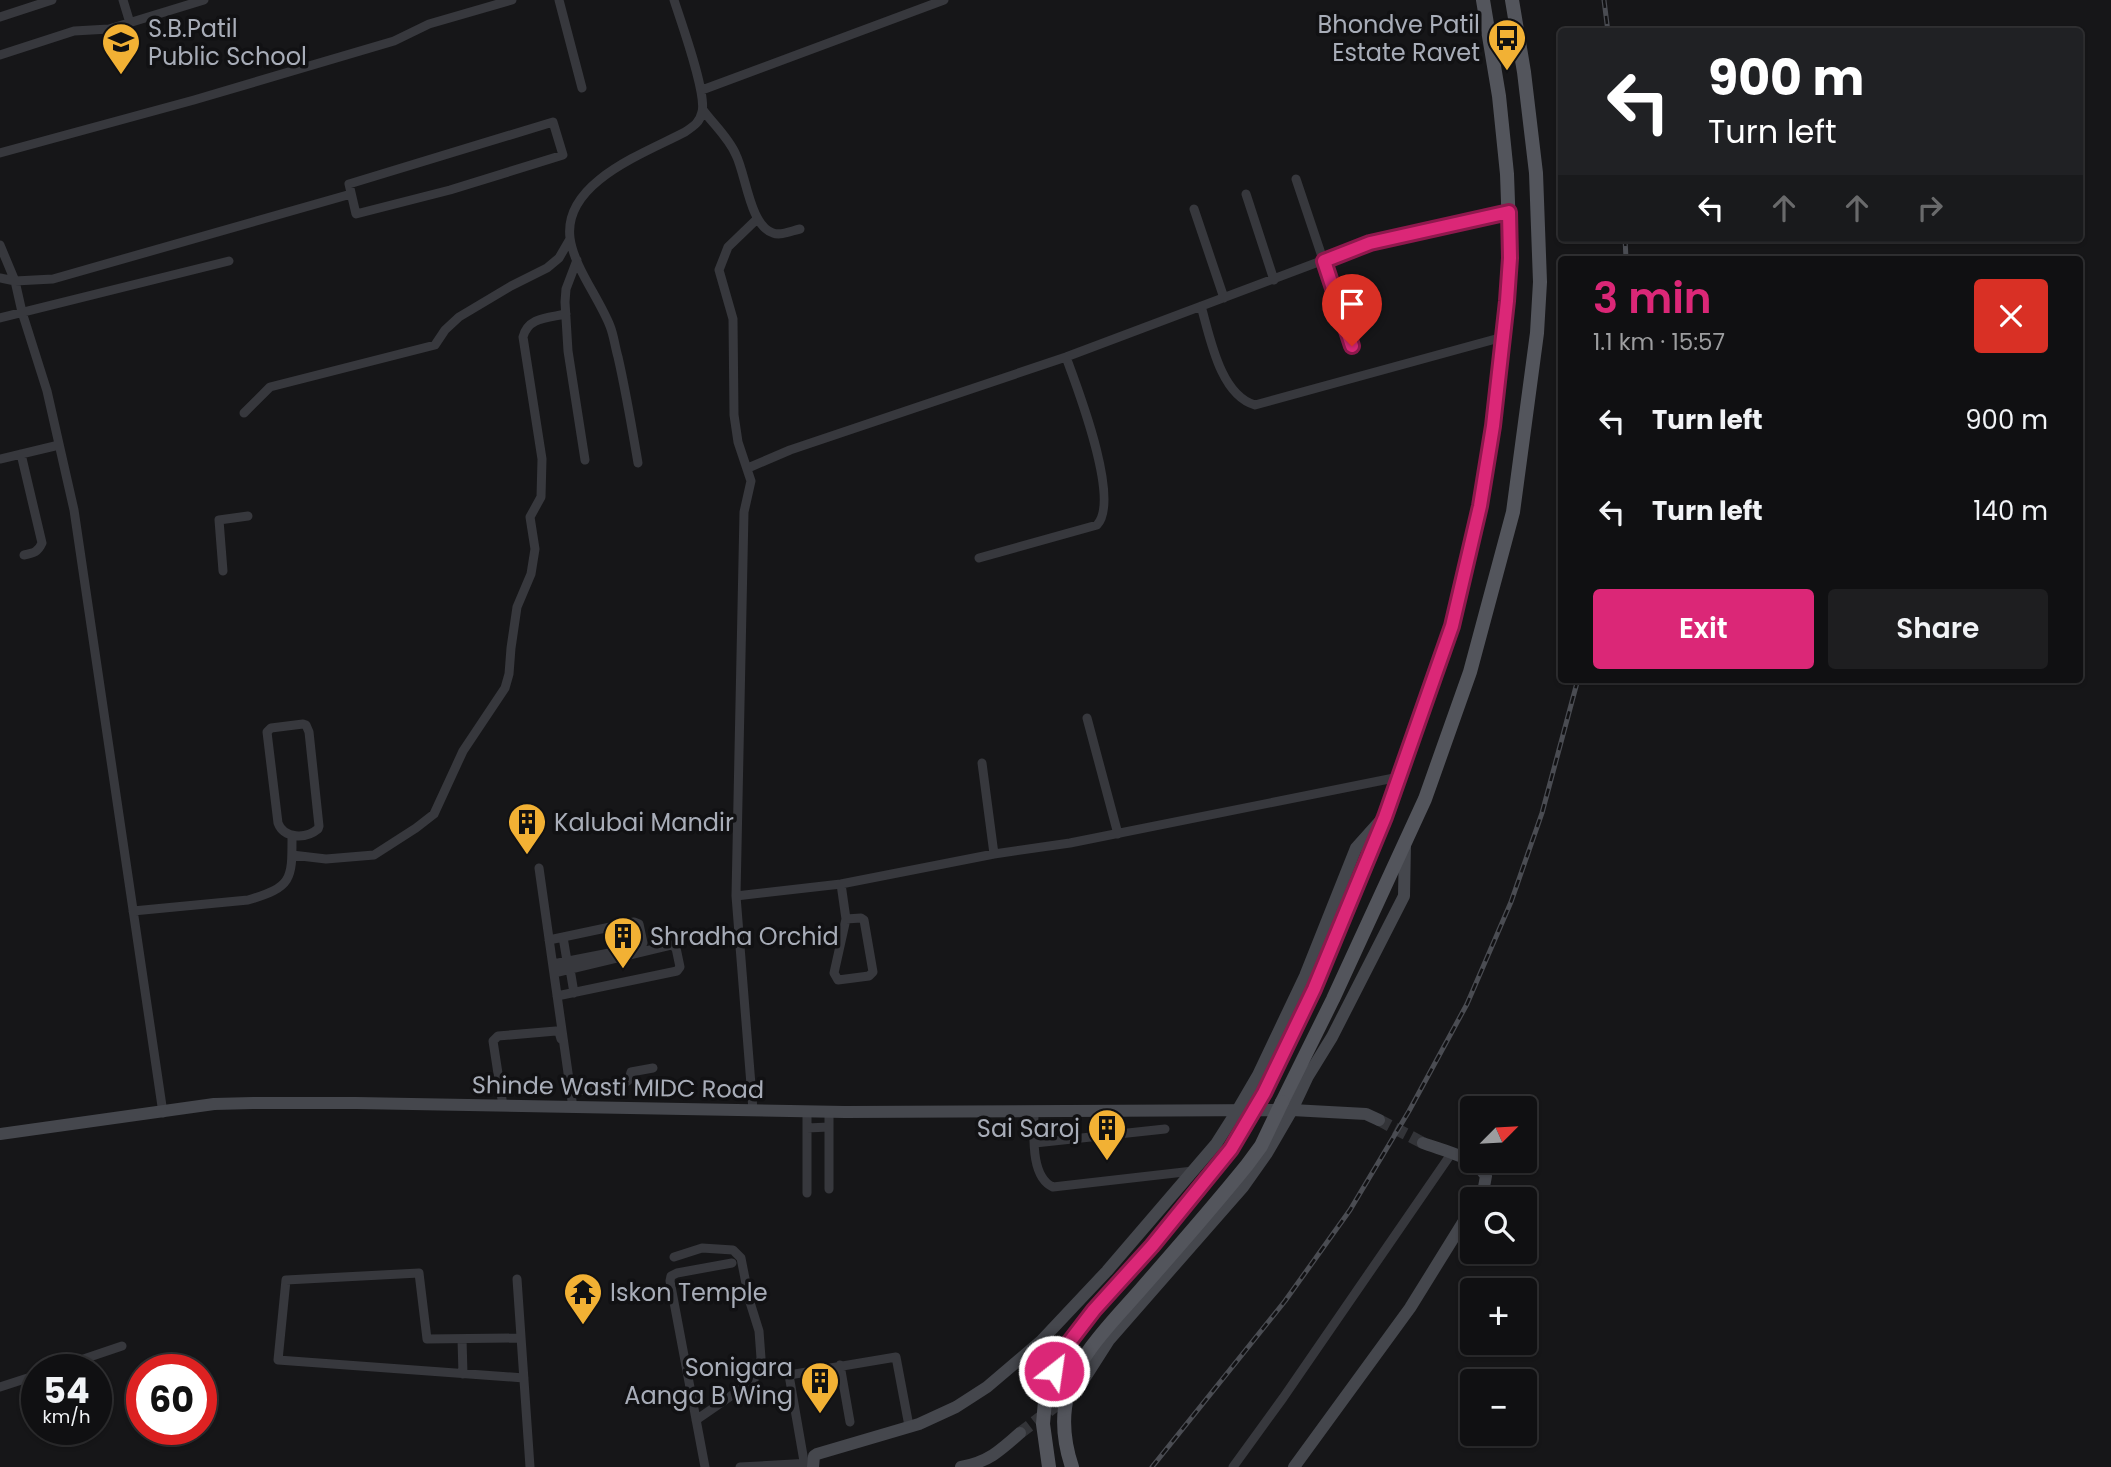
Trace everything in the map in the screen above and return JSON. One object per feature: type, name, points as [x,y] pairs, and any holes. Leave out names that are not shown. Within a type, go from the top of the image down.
[{"type":"main road","points":[[1072,1467],[1065,1445],[1064,1421],[1074,1375],[1103,1334],[1261,1146],[1333,999],[1425,799],[1470,672],[1513,512],[1537,333],[1539,223],[1529,112],[1512,0]]},
{"type":"main road","points":[[1049,1467],[1043,1424],[1046,1389],[1061,1353],[1094,1310],[1172,1223],[1231,1149],[1264,1093],[1314,989],[1385,817],[1452,626],[1480,506],[1493,426],[1510,258],[1507,174],[1499,96],[1483,3]]},
{"type":"street","points":[[0,17],[52,0]]},
{"type":"street","points":[[123,0],[130,23]]},
{"type":"street","points":[[0,55],[74,31],[109,29],[204,0]]},
{"type":"street","points":[[0,153],[381,45],[406,37],[429,24],[512,0]]},
{"type":"street","points":[[559,0],[582,88]]},
{"type":"street","points":[[638,463],[611,328],[577,260],[570,239],[570,220],[586,190],[600,178],[698,123],[703,110],[702,90],[674,0]]},
{"type":"street","points":[[702,90],[944,0]]},
{"type":"street","points":[[703,110],[738,157],[757,219],[763,228],[781,234],[800,229]]},
{"type":"street","points":[[553,122],[564,155],[450,190],[355,214],[351,194],[349,184],[553,122]]},
{"type":"street","points":[[1296,178],[1352,346]]},
{"type":"street","points":[[0,278],[15,281],[53,279],[351,194]]},
{"type":"street","points":[[1246,194],[1274,280]]},
{"type":"street","points":[[1194,209],[1224,298]]},
{"type":"street","points":[[748,468],[776,455],[1066,357],[1370,243],[1509,212]]},
{"type":"street","points":[[753,1110],[736,896],[744,512],[751,481],[738,442],[734,415],[733,319],[719,270],[728,247],[757,219]]},
{"type":"street","points":[[244,413],[270,387],[435,345],[445,330],[459,317],[547,268],[559,258],[570,239]]},
{"type":"street","points":[[0,245],[15,281],[47,391],[80,544],[163,1113]]},
{"type":"street","points":[[577,260],[566,289],[566,314],[568,351],[584,460]]},
{"type":"street","points":[[0,318],[229,261]]},
{"type":"street","points":[[1201,306],[1222,373],[1229,386],[1248,403],[1255,405],[1503,337]]},
{"type":"street","points":[[292,855],[327,859],[374,855],[434,814],[463,751],[505,688],[517,607],[531,574],[535,548],[530,517],[541,496],[542,459],[523,337],[525,328],[530,323],[566,314]]},
{"type":"street","points":[[979,558],[1097,525],[1102,520],[1104,491],[1100,469],[1089,423],[1066,357]]},
{"type":"street","points":[[0,459],[59,445]]},
{"type":"street","points":[[22,454],[42,543],[34,553],[24,555]]},
{"type":"street","points":[[223,571],[219,520],[248,516]]},
{"type":"street","points":[[1087,718],[1118,834]]},
{"type":"street","points":[[303,724],[309,732],[319,826],[312,834],[292,836],[283,832],[278,823],[267,732],[271,728],[303,724]]},
{"type":"street","points":[[982,764],[994,854]]},
{"type":"street","points":[[736,896],[841,884],[994,854],[1118,834],[1399,777]]},
{"type":"street","points":[[809,1465],[814,1456],[821,1452],[909,1426],[967,1401],[1041,1341],[1107,1271],[1216,1144],[1237,1111],[1258,1075],[1305,976],[1356,848],[1385,817]]},
{"type":"street","points":[[133,911],[248,900],[265,895],[288,880],[291,873],[292,836]]},
{"type":"street","points":[[1079,1387],[1109,1340],[1243,1187],[1267,1153],[1332,1037],[1404,896],[1405,838]]},
{"type":"street","points":[[539,868],[571,1107]]},
{"type":"street","points":[[841,884],[846,919],[834,975],[838,980],[872,975],[864,920],[846,919]]},
{"type":"street","points":[[549,940],[634,922],[639,924],[643,943],[640,947],[568,965]]},
{"type":"street","points":[[563,937],[574,993]]},
{"type":"street","points":[[553,968],[671,946],[676,948],[680,967],[677,971],[557,996]]},
{"type":"street","points":[[503,1106],[493,1041],[495,1038],[556,1031],[560,1034],[571,1107]]},
{"type":"street","points":[[571,1092],[625,1083],[631,1072],[653,1068]]},
{"type":"street","name":"Shinde Wasti MIDC Road","points":[[0,1134],[214,1104],[253,1103],[829,1112],[1292,1110],[1367,1114],[1379,1119]]},
{"type":"street","points":[[807,1111],[807,1193]]},
{"type":"street","points":[[829,1112],[829,1189]]},
{"type":"street","points":[[1034,1112],[1040,1178],[1053,1187],[1193,1171]]},
{"type":"street","points":[[807,1128],[829,1127]]},
{"type":"street","points":[[1035,1143],[1165,1129]]},
{"type":"street","points":[[1423,1143],[1474,1163],[1486,1176],[1484,1187]]},
{"type":"street","points":[[1233,1467],[1451,1154]]},
{"type":"street","points":[[1294,1467],[1410,1308],[1460,1227]]},
{"type":"street","points":[[674,1257],[702,1248],[733,1250],[741,1258],[759,1331],[761,1358],[754,1380],[696,1420]]},
{"type":"street","points":[[705,1467],[670,1282],[671,1276],[677,1273],[732,1263]]},
{"type":"street","points":[[521,1338],[428,1339],[419,1273],[286,1280],[278,1360],[524,1378]]},
{"type":"street","points":[[517,1279],[530,1467]]},
{"type":"street","points":[[462,1339],[463,1374]]},
{"type":"street","points":[[98,1354],[122,1346]]},
{"type":"street","points":[[809,1465],[789,1375],[896,1357],[909,1426]]},
{"type":"street","points":[[840,1365],[850,1422]]},
{"type":"street","points":[[0,1387],[21,1380]]},
{"type":"street","points":[[961,1467],[991,1458],[1020,1433]]},
{"type":"street","points":[[740,1467],[809,1465]]},
{"type":"tunnel","points":[[1379,1120],[1423,1143]]},
{"type":"tunnel","points":[[1020,1433],[1071,1394]]},
{"type":"railway","points":[[1604,0],[1608,28]]},
{"type":"railway","points":[[1625,242],[1626,256]]},
{"type":"railway","points":[[1152,1467],[1285,1301],[1350,1210],[1409,1111],[1467,1004],[1511,902],[1542,813],[1577,683]]},
{"type":"place","name":"Bhondve Patil Estate Ravet","points":[[1507,72]]},
{"type":"place","name":"S.B.Patil Public School","points":[[121,76]]},
{"type":"place","name":"Kalubai Mandir","points":[[527,856]]},
{"type":"place","name":"Shradha Orchid","points":[[623,970]]},
{"type":"place","name":"Sai Saroj","points":[[1107,1162]]},
{"type":"place","name":"Iskon Temple","points":[[583,1326]]},
{"type":"place","name":"Sonigara Aanga B Wing","points":[[820,1415]]},
{"type":"route","points":[[1054,1371],[1061,1353],[1094,1310],[1198,1192],[1231,1149],[1264,1093],[1314,989],[1385,817],[1452,626],[1480,506],[1493,426],[1507,301],[1509,212],[1370,243],[1324,261],[1352,346]]}]
